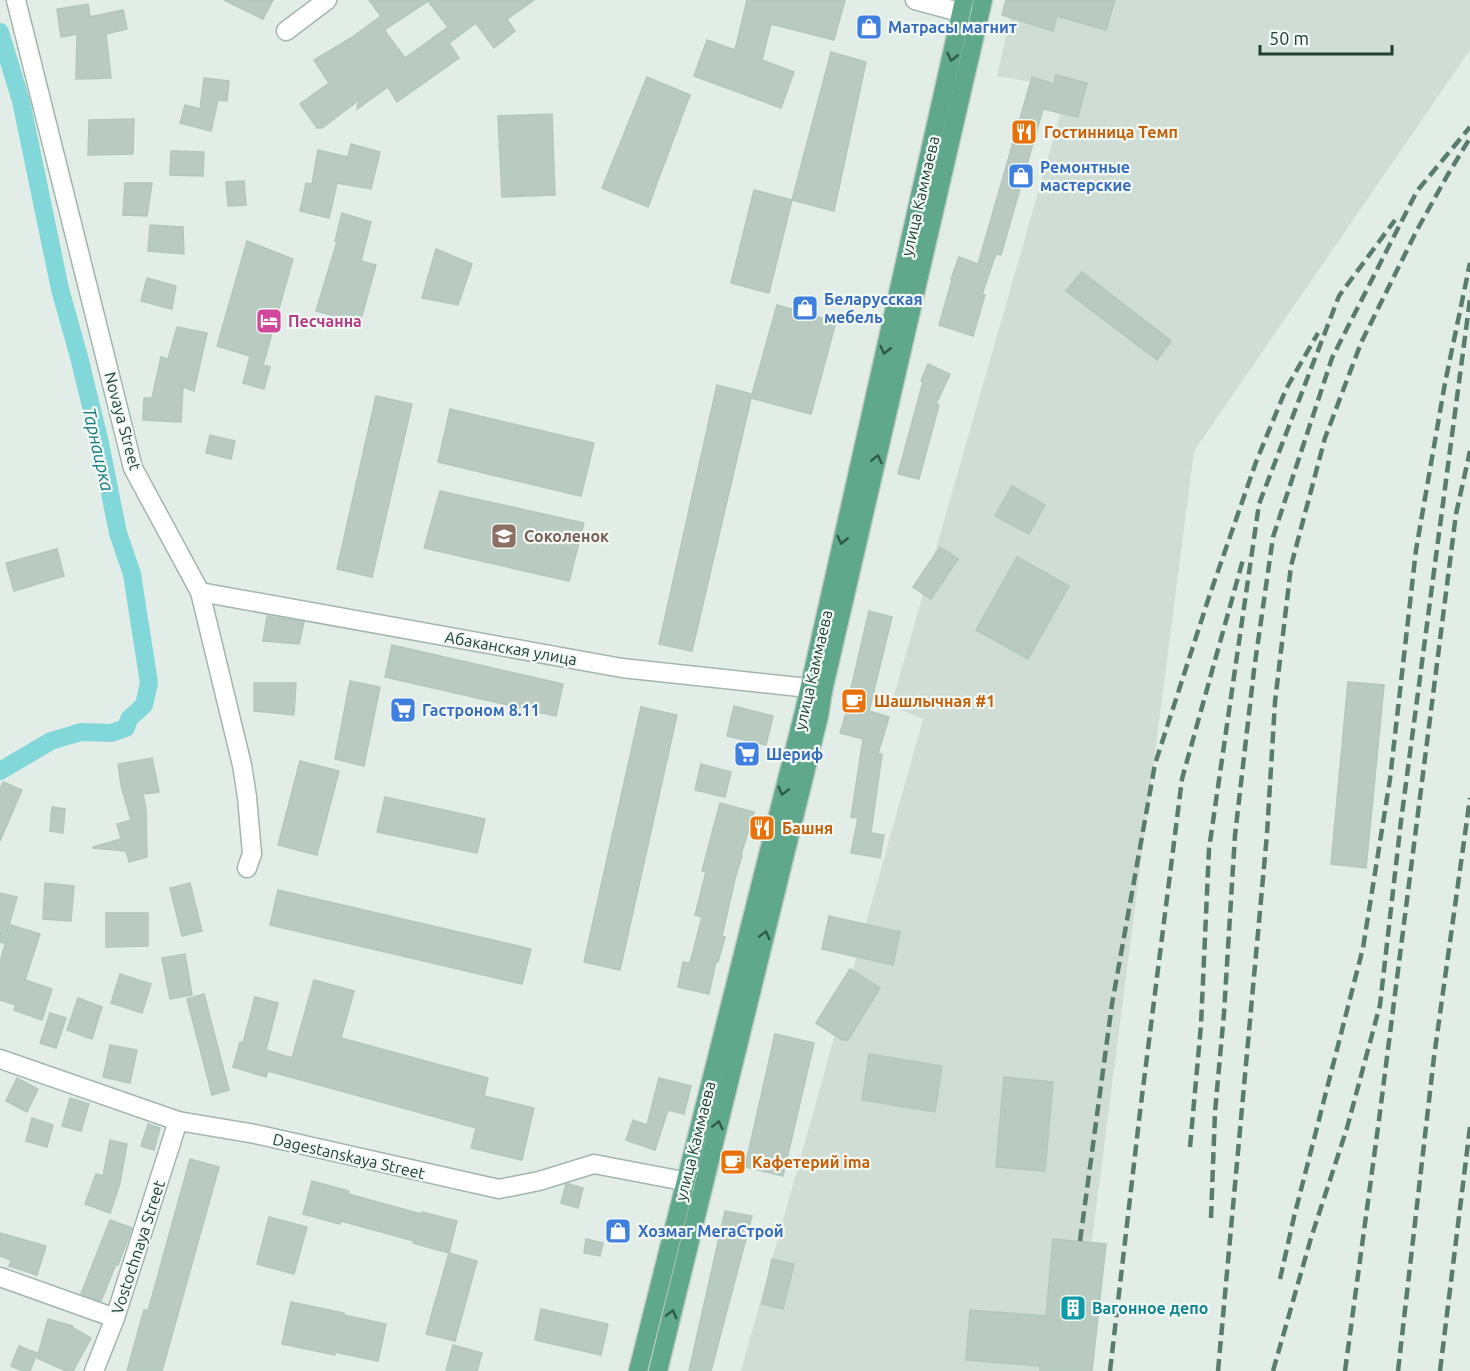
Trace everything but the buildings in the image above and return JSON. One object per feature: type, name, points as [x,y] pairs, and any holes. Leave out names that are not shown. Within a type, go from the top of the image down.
[{"type":"main road","name":"улица Каммаева","points":[[638,1371],[804,712],[816,690],[972,8]]},
{"type":"main road","name":"улица Каммаева","points":[[658,1371],[819,716],[816,690]]},
{"type":"street","name":"Novaya Street","points":[[16,0],[133,468],[200,592],[242,765],[252,854],[247,868]]},
{"type":"street","points":[[286,31],[327,0]]},
{"type":"street","points":[[915,0],[972,8]]},
{"type":"street","name":"Абаканская улица","points":[[200,592],[622,668],[816,690]]},
{"type":"street","name":"Dagestanskaya Street","points":[[0,1059],[178,1121],[255,1134],[499,1190],[594,1164],[704,1185]]},
{"type":"street","name":"Vostochnaya Street","points":[[94,1371],[116,1318],[178,1121]]},
{"type":"street","points":[[0,1277],[116,1318]]},
{"type":"shaded area","points":[[1014,0],[1470,0],[1470,50],[1194,451],[1075,1371],[741,1371],[923,719],[891,706],[1068,88],[997,76]]},
{"type":"waterway","name":"Тарнаирка","points":[[0,32],[21,101],[60,289],[100,443],[118,533],[132,574],[149,683],[144,705],[129,719],[126,728],[111,733],[81,732],[51,741],[0,771]]},
{"type":"railway","points":[[1211,1218],[1215,1112],[1224,1013],[1235,835],[1254,670],[1273,537],[1332,358],[1417,191],[1470,127]]},
{"type":"railway","points":[[1218,1371],[1267,834],[1275,702],[1291,566],[1325,438],[1361,343],[1417,230],[1470,138]]},
{"type":"railway","points":[[1190,1147],[1201,1025],[1209,849],[1259,504],[1339,296],[1395,220]]},
{"type":"railway","points":[[1280,1279],[1363,948],[1390,779],[1416,550],[1445,383],[1470,263]]},
{"type":"railway","points":[[1273,1371],[1311,1238],[1347,1128],[1380,1005],[1401,821],[1470,299]]},
{"type":"railway","points":[[1080,1241],[1112,1004],[1155,764],[1256,462],[1286,389],[1318,333]]},
{"type":"railway","points":[[1345,1371],[1456,514],[1470,451]]},
{"type":"railway","points":[[1110,1371],[1182,779],[1244,556]]},
{"type":"railway","points":[[1398,1371],[1434,1057],[1470,798]]},
{"type":"railway","points":[[1440,1371],[1470,1127]]},
{"type":"place","name":"Матрасы магнит","points":[[869,27]]},
{"type":"place","name":"Гостинница Темп","points":[[1024,132]]},
{"type":"place","name":"Ремонтные мастерские","points":[[1021,176]]},
{"type":"place","name":"Беларусская мебель","points":[[805,308]]},
{"type":"place","name":"Песчанна","points":[[269,321]]},
{"type":"place","name":"Соколенок","points":[[504,536]]},
{"type":"place","name":"Шашлычная #1","points":[[854,701]]},
{"type":"place","name":"Гастроном 8.11","points":[[403,710]]},
{"type":"place","name":"Шериф","points":[[747,754]]},
{"type":"place","name":"Башня","points":[[762,828]]},
{"type":"place","name":"Кафетерий ima","points":[[733,1162]]},
{"type":"place","name":"Хозмаг МегаСтрой","points":[[618,1231]]},
{"type":"place","name":"Вагонное депо","points":[[1073,1308]]}]
